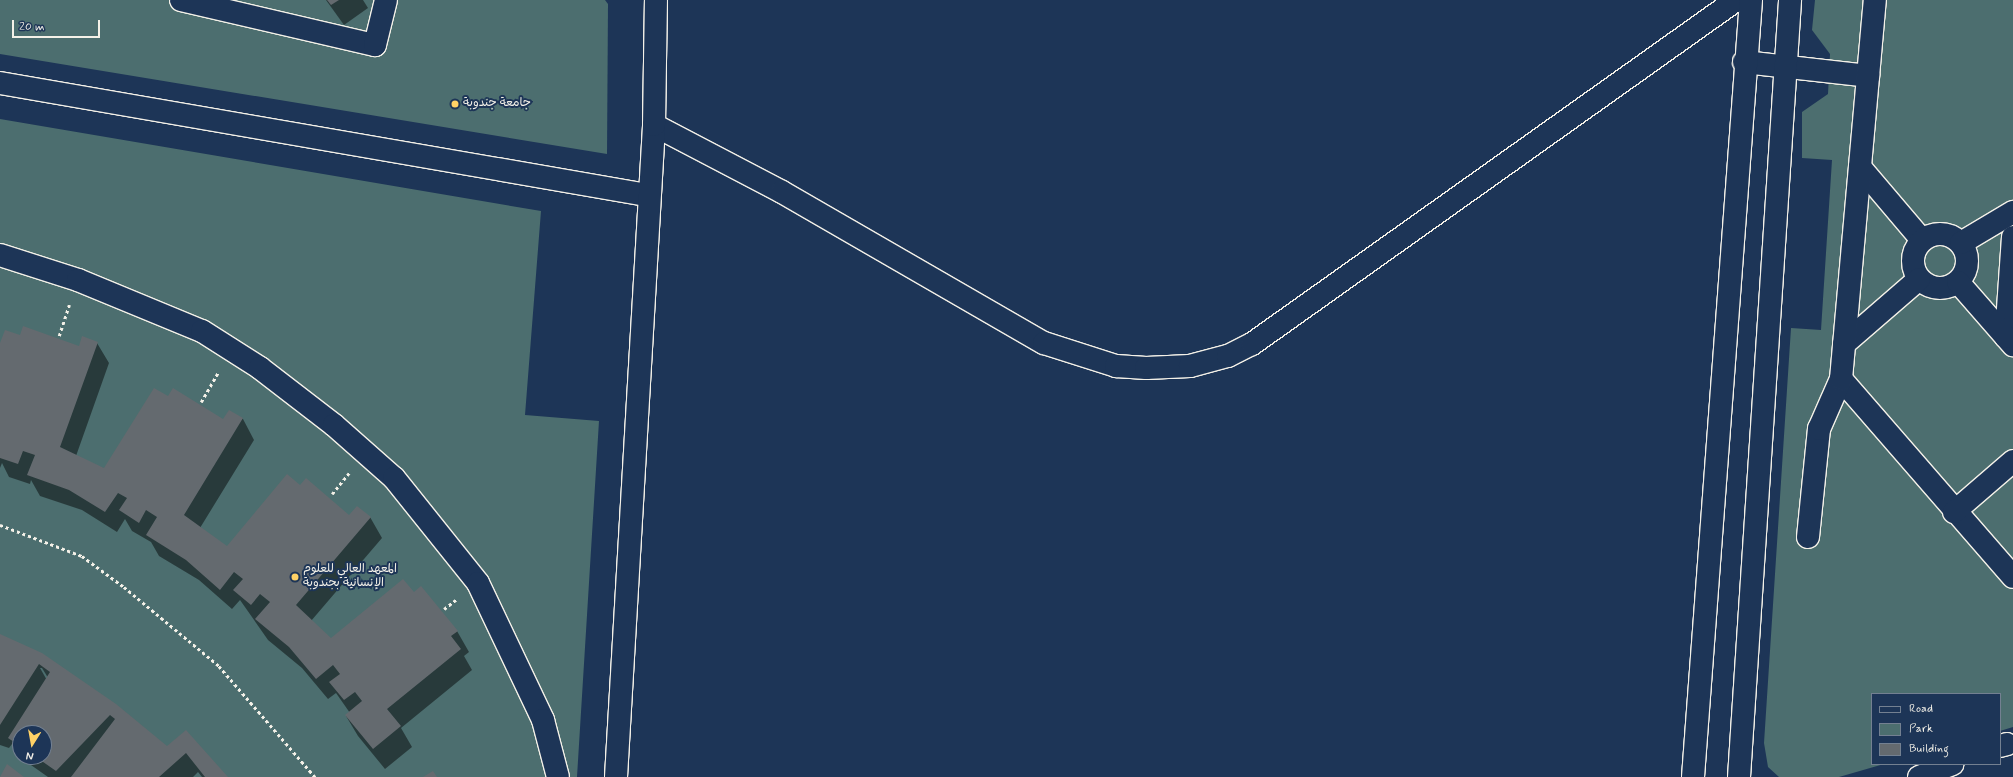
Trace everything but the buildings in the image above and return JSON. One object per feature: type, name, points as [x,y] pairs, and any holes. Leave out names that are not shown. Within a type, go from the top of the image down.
[{"type":"street","points":[[181,0],[375,45],[386,0]]},
{"type":"street","points":[[654,125],[782,192],[1044,343],[1116,366],[1146,368],[1190,366],[1228,356],[1252,344],[1736,0]]},
{"type":"street","points":[[1692,777],[1744,62],[1752,0]]},
{"type":"street","points":[[1739,777],[1787,69],[1790,0]]},
{"type":"street","points":[[1808,537],[1819,429],[1841,379],[1875,0]]},
{"type":"street","points":[[616,777],[647,195],[654,125],[652,4]]},
{"type":"street","points":[[1744,62],[1787,69],[1868,76]]},
{"type":"street","points":[[0,83],[647,195]]},
{"type":"street","points":[[1860,167],[1922,240]]},
{"type":"street","points":[[1961,244],[2013,212]]},
{"type":"street","points":[[1942,234],[1961,244],[1967,263],[1958,282],[1938,289],[1919,279],[1912,259],[1922,240],[1942,234]]},
{"type":"street","points":[[2009,341],[2013,237]]},
{"type":"street","points":[[0,255],[78,280],[195,328],[232,350],[316,411],[394,478],[442,535],[478,583],[543,720],[558,777]]},
{"type":"street","points":[[1844,344],[1919,279]]},
{"type":"street","points":[[1958,282],[2009,341]]},
{"type":"street","points":[[1841,379],[1954,512],[2013,577]]},
{"type":"street","points":[[1954,512],[2013,461]]},
{"type":"street","points":[[1919,777],[1950,765]]},
{"type":"path","points":[[59,336],[78,280]]},
{"type":"path","points":[[201,402],[232,350]]},
{"type":"path","points":[[0,525],[82,556],[124,587],[219,666],[315,777]]},
{"type":"green space","name":"جامعة جندوبة","points":[[0,0],[605,0],[608,4],[607,154],[0,54]]},
{"type":"green space","points":[[1815,0],[2013,0],[2013,727],[2001,731],[2001,693],[1871,693],[1871,765],[1881,765],[1839,777],[1779,777],[1768,767],[1764,743],[1791,328],[1821,330],[1832,160],[1802,158],[1802,112],[1828,94],[1830,54],[1812,30]]},
{"type":"green space","name":"المعهد العالي للعلوم الإنسانية بجندوبة","points":[[0,119],[541,211],[525,415],[599,421],[577,777],[0,777]]},
{"type":"place","name":"جامعة جندوبة","points":[[455,104]]},
{"type":"place","name":"المعهد العالي للعلوم الإنسانية بجندوبة","points":[[295,577]]}]
